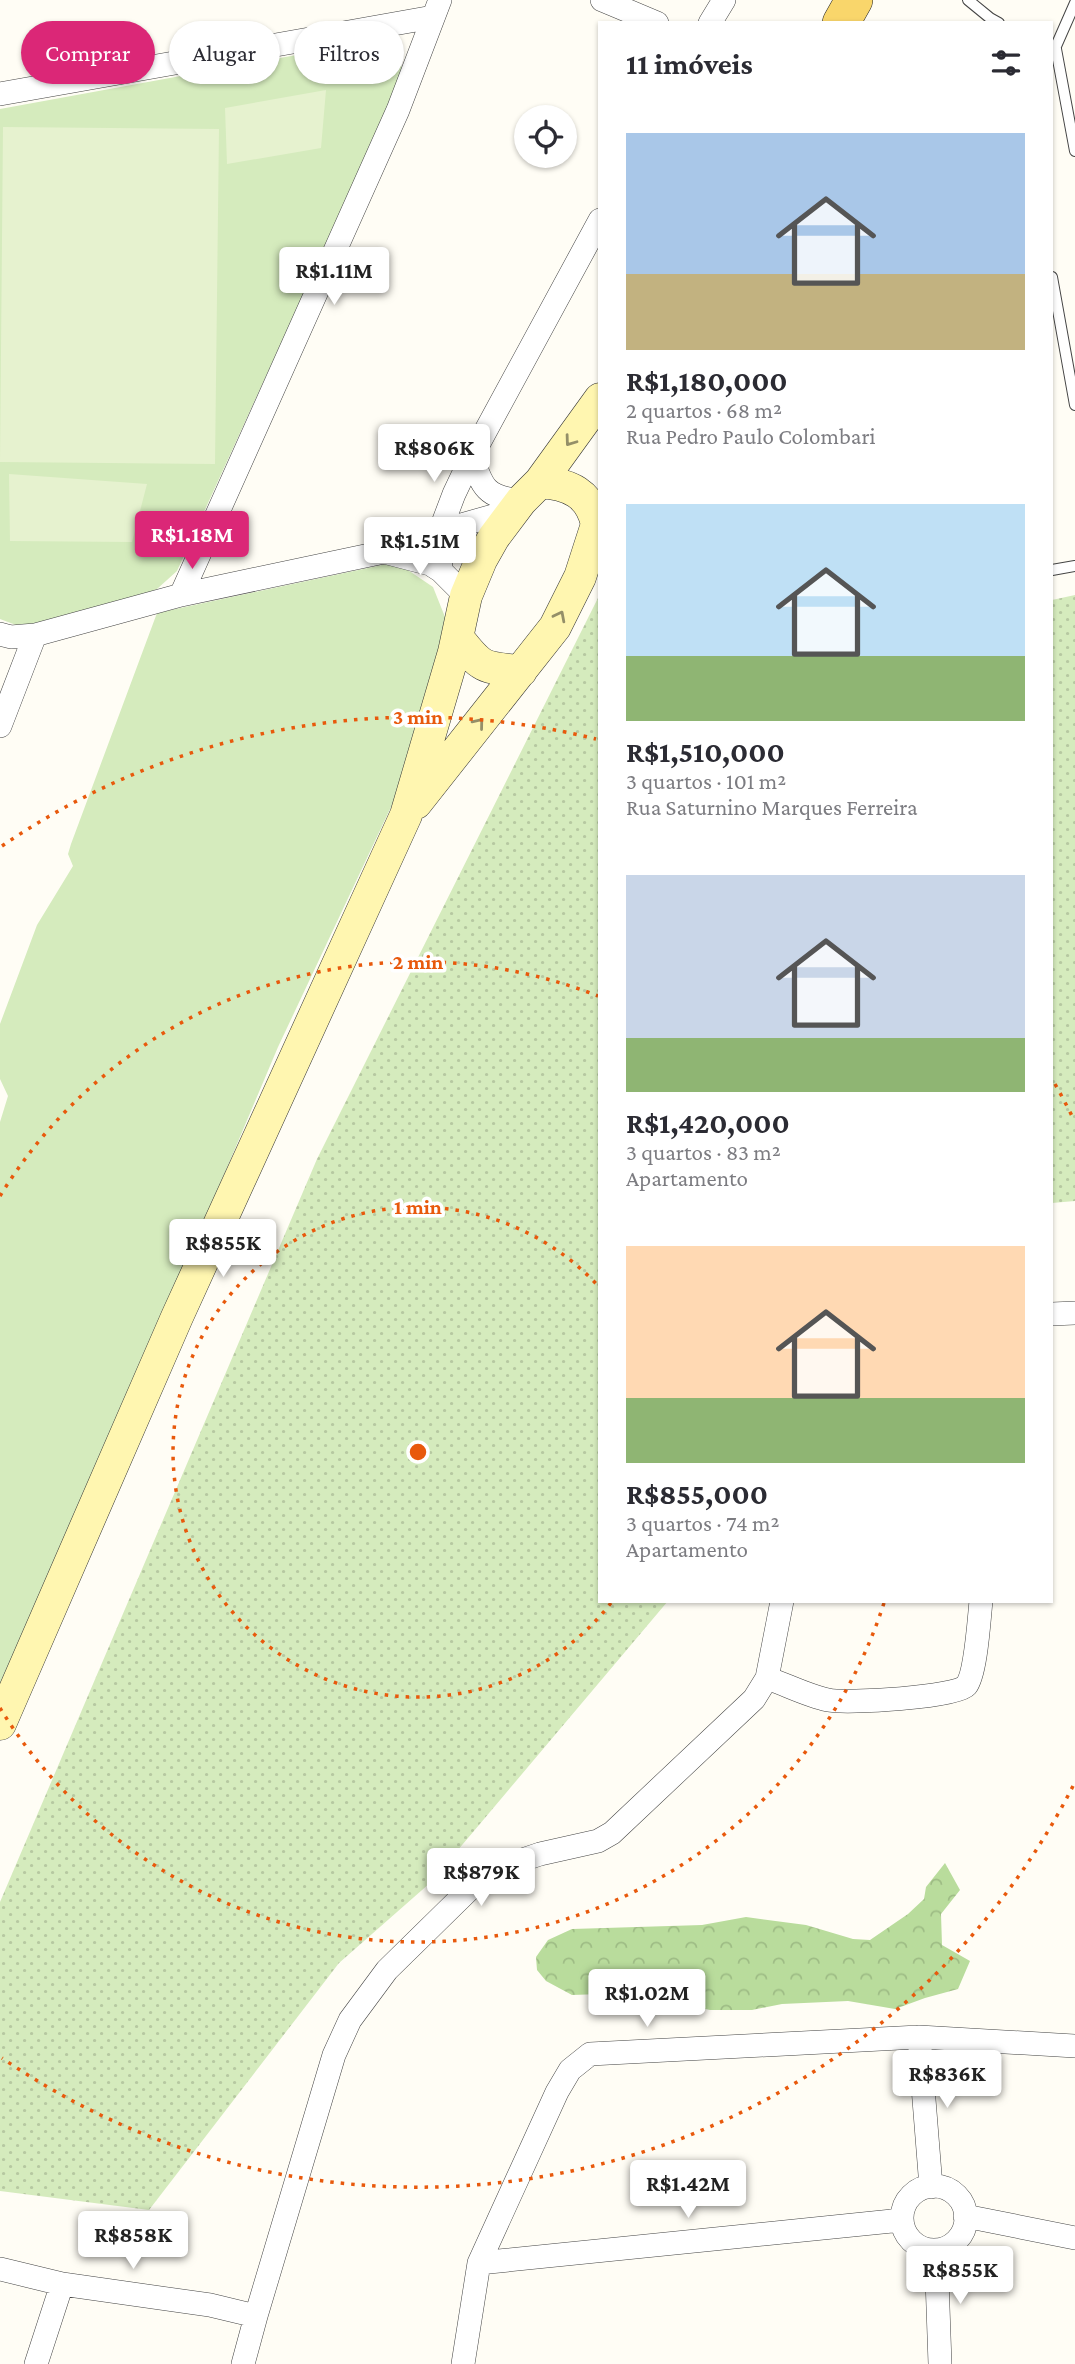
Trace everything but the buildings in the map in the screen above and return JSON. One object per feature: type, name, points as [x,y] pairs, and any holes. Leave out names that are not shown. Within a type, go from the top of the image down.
[{"type":"main road","points":[[842,21],[854,0]]},
{"type":"main road","points":[[0,1724],[177,1317],[406,815],[458,638],[466,596],[487,549],[598,402]]},
{"type":"main road","points":[[525,498],[564,485],[578,492],[598,517]]},
{"type":"main road","points":[[406,815],[555,627],[580,577],[598,522]]},
{"type":"main road","points":[[458,638],[481,665],[521,671]]},
{"type":"street","points":[[602,0],[648,12]]},
{"type":"street","points":[[711,21],[724,0]]},
{"type":"street","points":[[0,94],[437,8]]},
{"type":"street","points":[[181,595],[398,110],[437,8]]},
{"type":"street","points":[[441,571],[440,531],[472,456],[598,224]]},
{"type":"street","points":[[472,456],[478,477],[489,493],[500,498],[525,498]]},
{"type":"street","points":[[0,634],[11,637],[36,635],[181,595],[384,552],[525,498]]},
{"type":"street","points":[[384,552],[430,564],[466,596]]},
{"type":"street","points":[[0,726],[36,635]]},
{"type":"street","points":[[1053,1314],[1075,1313]]},
{"type":"street","points":[[243,2364],[334,2055],[350,2020],[387,1970],[487,1872],[540,1854],[598,1841],[612,1833],[754,1699],[767,1678],[782,1603]]},
{"type":"street","points":[[767,1678],[829,1700],[856,1701],[947,1694],[964,1689],[972,1678],[981,1603]]},
{"type":"street","points":[[463,2364],[479,2263],[557,2092],[570,2070],[590,2054],[919,2037],[1075,2046]]},
{"type":"street","points":[[919,2037],[931,2186]]},
{"type":"street","points":[[931,2186],[950,2191],[963,2206],[965,2216],[961,2235],[946,2248],[936,2250],[926,2249],[909,2239],[902,2220],[902,2210],[913,2194],[931,2186]]},
{"type":"street","points":[[965,2216],[1075,2238]]},
{"type":"street","points":[[479,2263],[902,2220]]},
{"type":"street","points":[[936,2250],[940,2364]]},
{"type":"street","points":[[0,2269],[62,2284],[210,2305],[256,2316]]},
{"type":"street","points":[[36,2364],[62,2284]]},
{"type":"lane","points":[[968,0],[995,21]]},
{"type":"lane","points":[[1075,3],[1053,50],[1075,151]]},
{"type":"lane","points":[[1053,283],[1075,405]]},
{"type":"lane","points":[[1053,570],[1075,566]]},
{"type":"green space","points":[[294,55],[294,84],[399,84],[177,571],[157,589],[147,593],[35,624],[16,625],[0,619],[0,109],[137,84],[155,84],[155,81],[169,78],[169,84],[280,84],[280,58]]},
{"type":"green space","points":[[326,90],[321,148],[227,164],[225,108]]},
{"type":"green space","points":[[3,127],[219,129],[215,464],[0,462]]},
{"type":"green space","points":[[9,474],[147,484],[132,542],[10,541]]},
{"type":"green space","points":[[396,562],[433,587],[447,622],[399,790],[278,1047],[0,1705],[0,1122],[8,1096],[0,1079],[0,1024],[37,925],[73,866],[68,854],[71,844],[157,613]]},
{"type":"green space","points":[[1075,595],[1075,1201],[1053,1203],[1053,600]]},
{"type":"green space","points":[[598,598],[598,1603],[666,1603],[430,1883],[339,1963],[149,2210],[0,2191],[0,1902],[317,1159]]},
{"type":"green space","points":[[945,1863],[960,1890],[941,1914],[942,1945],[970,1961],[958,1989],[895,2009],[848,2001],[782,2004],[752,2010],[710,2010],[631,1993],[572,1995],[546,1981],[537,1970],[536,1957],[548,1940],[572,1929],[702,1925],[746,1917],[806,1925],[853,1939],[870,1940],[908,1914],[924,1899],[926,1887]]}]
